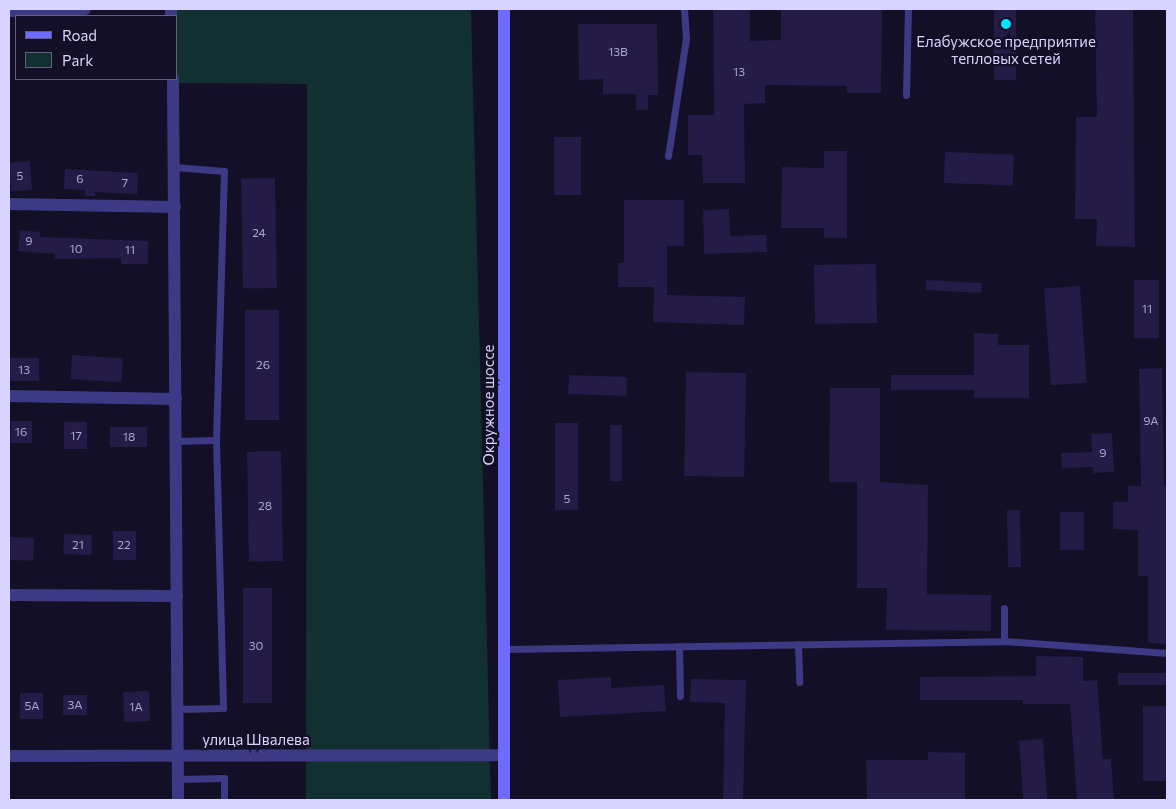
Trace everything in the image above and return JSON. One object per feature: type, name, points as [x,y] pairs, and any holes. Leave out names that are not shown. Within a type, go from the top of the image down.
[{"type":"street","points":[[9,11],[84,9]]},
{"type":"street","name":"Окружное шоссе","points":[[504,9],[504,800]]},
{"type":"street","points":[[173,80],[178,800]]},
{"type":"street","points":[[9,204],[175,207]]},
{"type":"street","points":[[9,396],[176,399]]},
{"type":"street","points":[[9,596],[177,596]]},
{"type":"street","name":"улица Швалева","points":[[9,756],[504,755]]},
{"type":"lane","points":[[668,156],[686,38],[684,9]]},
{"type":"lane","points":[[906,95],[908,9]]},
{"type":"lane","points":[[175,167],[224,170],[216,440],[223,708],[178,709]]},
{"type":"lane","points":[[176,441],[216,440]]},
{"type":"lane","points":[[1004,608],[1004,641]]},
{"type":"lane","points":[[505,649],[1004,641],[1167,653]]},
{"type":"lane","points":[[798,644],[799,682]]},
{"type":"lane","points":[[679,646],[680,696]]},
{"type":"lane","points":[[178,779],[224,778],[224,800]]},
{"type":"green space","points":[[177,9],[471,9],[491,800],[306,800],[307,84],[177,83]]},
{"type":"building","points":[[713,9],[750,9],[750,41],[781,40],[781,9],[882,9],[881,93],[847,93],[847,86],[765,85],[765,103],[744,104],[745,183],[703,183],[702,155],[688,155],[688,115],[714,115]]},
{"type":"building","points":[[994,9],[1016,9],[1016,80],[994,80]]},
{"type":"building","points":[[1095,9],[1133,9],[1135,247],[1096,246],[1097,219],[1075,219],[1076,117],[1097,117]]},
{"type":"building","points":[[578,24],[657,24],[658,95],[648,95],[648,110],[636,110],[636,94],[603,94],[603,79],[579,80]]},
{"type":"building","points":[[554,137],[581,137],[581,195],[554,195]]},
{"type":"building","points":[[824,151],[847,151],[847,238],[824,238],[824,228],[781,228],[782,167],[824,168]]},
{"type":"building","points":[[945,152],[1014,154],[1013,185],[944,183]]},
{"type":"building","points":[[30,161],[32,190],[11,191],[9,162]]},
{"type":"building","points":[[65,169],[138,173],[137,194],[95,192],[95,196],[85,196],[85,190],[64,189]]},
{"type":"building","points":[[275,178],[277,288],[243,289],[241,179]]},
{"type":"building","points":[[624,200],[684,200],[684,246],[667,246],[667,295],[745,297],[744,325],[653,322],[654,287],[618,287],[618,263],[624,263]]},
{"type":"building","points":[[729,209],[730,236],[766,235],[767,252],[704,254],[703,210]]},
{"type":"building","points":[[20,230],[40,232],[40,237],[148,241],[148,264],[121,264],[121,258],[55,259],[55,254],[18,251]]},
{"type":"building","points":[[876,264],[877,323],[815,324],[814,265]]},
{"type":"building","points":[[926,280],[982,283],[981,293],[925,290]]},
{"type":"building","points":[[1134,280],[1159,280],[1159,338],[1134,338]]},
{"type":"building","points":[[1080,286],[1087,383],[1051,385],[1044,289]]},
{"type":"building","points":[[245,310],[279,310],[279,420],[245,420]]},
{"type":"building","points":[[974,333],[998,334],[998,345],[1029,345],[1029,398],[974,398],[974,390],[891,390],[891,375],[974,375]]},
{"type":"building","points":[[72,355],[123,359],[121,382],[70,379]]},
{"type":"building","points":[[9,358],[39,358],[39,381],[9,381]]},
{"type":"building","points":[[1162,368],[1164,486],[1167,486],[1167,644],[1148,643],[1148,576],[1138,576],[1138,530],[1113,529],[1113,502],[1128,502],[1128,486],[1141,486],[1139,369]]},
{"type":"building","points":[[686,372],[746,373],[744,477],[684,476]]},
{"type":"building","points":[[569,375],[627,377],[626,396],[568,394]]},
{"type":"building","points":[[830,388],[880,388],[880,482],[928,485],[927,594],[991,595],[991,631],[886,630],[887,588],[857,588],[857,482],[829,482]]},
{"type":"building","points":[[11,421],[32,421],[32,443],[11,443]]},
{"type":"building","points":[[64,422],[87,422],[87,449],[64,449]]},
{"type":"building","points":[[555,423],[578,423],[578,510],[555,510]]},
{"type":"building","points":[[610,425],[622,425],[622,481],[610,481]]},
{"type":"building","points":[[110,427],[147,427],[147,447],[110,447]]},
{"type":"building","points":[[1112,433],[1114,472],[1093,473],[1093,467],[1062,468],[1061,453],[1092,452],[1091,434]]},
{"type":"building","points":[[281,451],[283,561],[249,562],[247,452]]},
{"type":"building","points":[[1007,510],[1020,510],[1021,567],[1008,567]]},
{"type":"building","points":[[1060,512],[1084,512],[1084,550],[1060,550]]},
{"type":"building","points":[[113,531],[136,531],[136,560],[113,560]]},
{"type":"building","points":[[64,534],[92,535],[91,555],[63,554]]},
{"type":"building","points":[[9,537],[34,538],[33,561],[9,560]]},
{"type":"building","points":[[243,588],[272,588],[272,703],[243,703]]},
{"type":"building","points":[[1036,656],[1083,657],[1083,681],[1097,680],[1103,759],[1111,759],[1114,800],[1077,800],[1070,704],[1023,704],[1023,700],[920,700],[920,677],[1036,676]]},
{"type":"building","points":[[1118,673],[1167,673],[1167,685],[1118,685]]},
{"type":"building","points":[[611,677],[611,688],[664,685],[666,711],[560,717],[558,680]]},
{"type":"building","points":[[691,679],[746,680],[743,800],[723,800],[725,703],[690,702]]},
{"type":"building","points":[[149,691],[150,721],[124,722],[123,692]]},
{"type":"building","points":[[20,693],[43,693],[43,719],[20,719]]},
{"type":"building","points":[[63,695],[87,695],[87,715],[63,715]]},
{"type":"building","points":[[1143,706],[1167,706],[1167,781],[1143,781]]},
{"type":"building","points":[[1043,739],[1047,800],[1023,800],[1019,741]]},
{"type":"building","points":[[928,752],[965,753],[965,800],[867,800],[866,760],[928,760]]},
{"type":"place","name":"Елабужское предприятие тепловых сетей","points":[[1006,24]]}]
